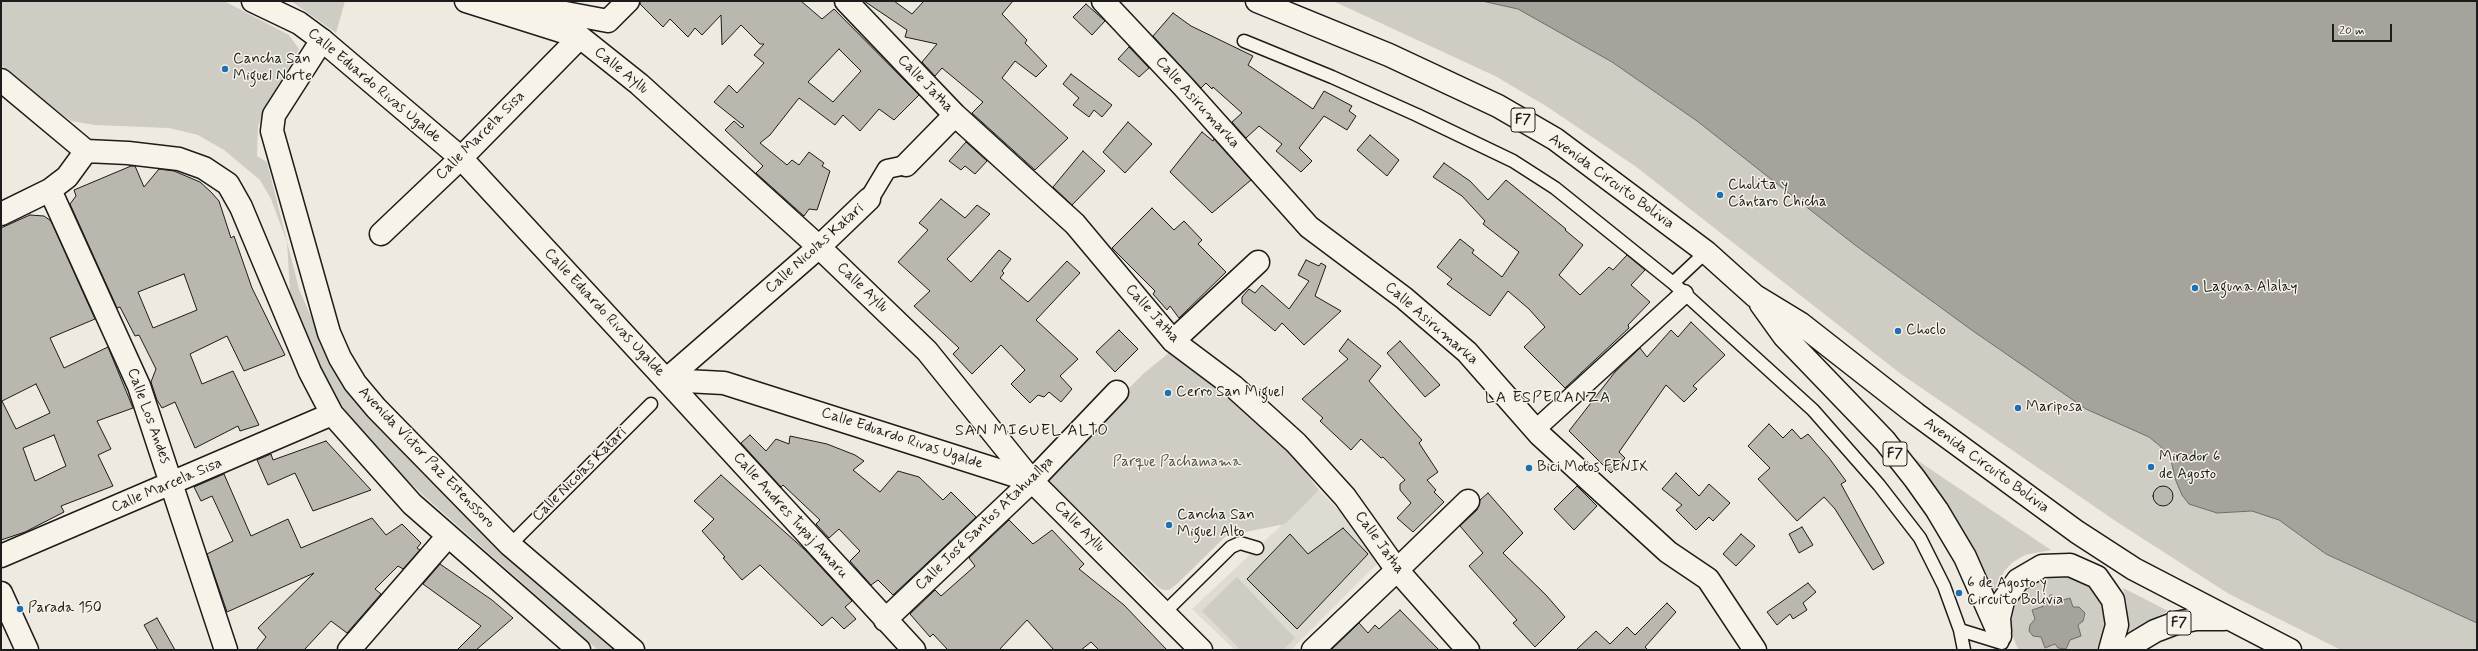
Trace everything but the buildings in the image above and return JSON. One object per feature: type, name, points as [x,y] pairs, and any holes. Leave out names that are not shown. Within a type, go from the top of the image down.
[{"type":"main road","name":"Calle Eduardo Rivas Ugalde","points":[[253,1],[299,23],[322,40],[461,158],[666,380],[724,383],[1032,481]]},
{"type":"main road","points":[[476,4],[544,9],[608,21],[628,1]]},
{"type":"main road","name":"Calle Jatha","points":[[846,1],[955,115],[1075,224],[1173,341],[1233,386],[1296,443],[1345,497],[1398,570],[1468,650]]},
{"type":"main road","name":"Calle Asirumarka","points":[[1104,1],[1183,86],[1309,228],[1404,298],[1467,352],[1535,430],[1668,552],[1708,579],[1755,650]]},
{"type":"main road","name":"Avenida Circuito Bolivia","points":[[1257,1],[1389,55],[1498,106],[1555,139],[1706,252],[1755,296],[1801,324],[1916,414],[2076,532],[2134,569],[2227,619],[2290,650]]},
{"type":"main road","name":"Calle Ayllu","points":[[476,4],[580,37],[638,84],[819,247],[927,351],[1032,481],[1165,612],[1201,650]]},
{"type":"main road","name":"Calle Marcela Sisa","points":[[381,234],[461,158],[580,37]]},
{"type":"main road","name":"Avenida Víctor Paz Estenssoro","points":[[322,40],[274,115],[272,131],[329,333],[355,383],[376,408],[510,545],[634,650]]},
{"type":"main road","points":[[1,80],[86,151],[128,153],[179,160],[204,168],[228,184],[237,199],[310,372],[332,414],[412,504],[579,650]]},
{"type":"main road","name":"Calle Nicolas Katari","points":[[906,166],[955,115]]},
{"type":"main road","points":[[1,214],[50,190],[67,177],[86,151]]},
{"type":"main road","name":"Calle Los Andes","points":[[50,190],[139,386],[226,650]]},
{"type":"main road","name":"Calle Nicolas Katari","points":[[666,380],[819,247],[869,199]]},
{"type":"main road","points":[[1173,341],[1258,262]]},
{"type":"main road","name":"Avenida Circuito Bolivia","points":[[1755,296],[1784,336],[1880,436],[1915,479],[1937,510],[1965,557],[2003,643]]},
{"type":"main road","name":"Calle Andres Tupaj Amaru","points":[[666,380],[914,650]]},
{"type":"main road","name":"Calle José Santos Atahuallpa","points":[[885,620],[1032,481],[1117,392]]},
{"type":"main road","name":"Calle Marcela Sisa","points":[[1,556],[172,484],[332,414]]},
{"type":"main road","points":[[1313,650],[1398,570],[1468,501]]},
{"type":"main road","points":[[2076,532],[2096,561],[2116,608],[2117,625],[2110,650]]},
{"type":"main road","points":[[349,650],[448,536]]},
{"type":"main road","points":[[2003,643],[2000,609],[2012,586],[2033,569],[2060,564],[2096,561],[2134,569]]},
{"type":"main road","points":[[2060,564],[2088,572],[2096,577],[2109,592]]},
{"type":"main road","points":[[1,593],[27,650]]},
{"type":"main road","name":"Avenida Circuito Bolivia","points":[[2130,650],[2136,643],[2155,631],[2176,624],[2196,619],[2227,619]]},
{"type":"street","name":"Calle Nicolas Katari","points":[[869,199],[887,169],[906,166]]},
{"type":"street","points":[[1535,430],[1678,289]]},
{"type":"lane","points":[[1244,42],[1332,77],[1513,161],[1555,188],[1678,289],[1813,410],[1879,485],[1920,538],[1944,586],[1960,630],[1964,650]]},
{"type":"lane","points":[[1678,289],[1706,252]]},
{"type":"lane","name":"Calle Nicolas Katari","points":[[510,545],[651,404]]},
{"type":"lane","points":[[1165,612],[1231,547],[1240,543],[1257,548]]},
{"type":"lane","points":[[1960,630],[2003,643]]},
{"type":"shaded area","name":"Laguna Alalay","points":[[1482,1],[2477,1],[2477,623],[2326,554],[2279,520],[2252,511],[2217,513],[2189,504],[2182,495],[2176,481],[2171,460],[2160,446],[2149,437],[2086,409],[1973,331],[1855,245],[1697,121],[1612,62],[1518,9]]},
{"type":"shaded area","points":[[1319,490],[1384,557],[1291,650],[1235,650],[1192,609]]},
{"type":"shaded area","points":[[2051,595],[2056,596],[2060,601],[2070,598],[2073,607],[2079,607],[2085,613],[2083,621],[2078,625],[2081,636],[2070,640],[2066,649],[2058,648],[2055,644],[2045,648],[2041,637],[2033,636],[2029,631],[2030,625],[2035,619],[2032,610],[2044,606],[2044,600]]},
{"type":"green space","points":[[1,1],[224,1],[289,35],[299,49],[263,113],[258,126],[257,156],[267,162],[299,289],[327,354],[360,406],[384,434],[447,495],[624,650],[598,650],[424,496],[382,456],[351,419],[322,375],[291,308],[287,242],[271,199],[260,180],[224,150],[198,135],[169,128],[95,125],[71,121],[1,65]]},
{"type":"green space","points":[[291,1],[345,1],[336,33]]},
{"type":"green space","points":[[1333,1],[1482,1],[1518,9],[1571,37],[1612,62],[1697,121],[1855,245],[1973,331],[2086,409],[2149,437],[2160,446],[2171,460],[2176,481],[2217,513],[2252,511],[2279,520],[2326,554],[2477,623],[2477,650],[2341,650],[2229,594],[2120,524],[1901,374],[1635,166],[1546,106],[1495,76]]},
{"type":"green space","name":"Parque Pachamama","points":[[1170,352],[1180,354],[1287,448],[1319,490],[1285,524],[1226,536],[1178,583],[1169,590],[1164,590],[1159,588],[1043,475],[1143,374]]},
{"type":"green space","points":[[1914,458],[2051,550],[2025,555],[2013,562],[2005,570],[1994,591],[1973,547]]},
{"type":"green space","points":[[2057,575],[2079,580],[2089,587],[2102,606],[2105,628],[2096,650],[2019,650],[2016,645],[2010,627],[2016,600],[2030,584],[2047,577]]},
{"type":"green space","points":[[1237,577],[1295,638],[1283,650],[1241,650],[1202,611]]},
{"type":"green space","points":[[2123,588],[2168,611],[2127,633],[2127,604]]},
{"type":"place","name":"Cancha San Miguel Norte","points":[[225,69]]},
{"type":"place","name":"Cholita y Cántaro Chicha","points":[[1720,195]]},
{"type":"place","name":"Laguna Alalay","points":[[2195,288]]},
{"type":"place","name":"Choclo","points":[[1898,331]]},
{"type":"place","name":"Cerro San Miguel","points":[[1168,393]]},
{"type":"place","name":"Mariposa","points":[[2018,408]]},
{"type":"place","name":"Mirador 6 de Agosto","points":[[2151,467]]},
{"type":"place","name":"Bici Motos FENIX","points":[[1529,468]]},
{"type":"place","name":"Cancha San Miguel Alto","points":[[1169,525]]},
{"type":"place","name":"6 de Agosto y Circuito Bolivia","points":[[1959,593]]},
{"type":"place","name":"Parada 150","points":[[20,609]]},
{"type":"district","name":"LA ESPERANZA","points":[[1548,399]]},
{"type":"district","name":"SAN MIGUEL ALTO","points":[[1032,432]]}]
